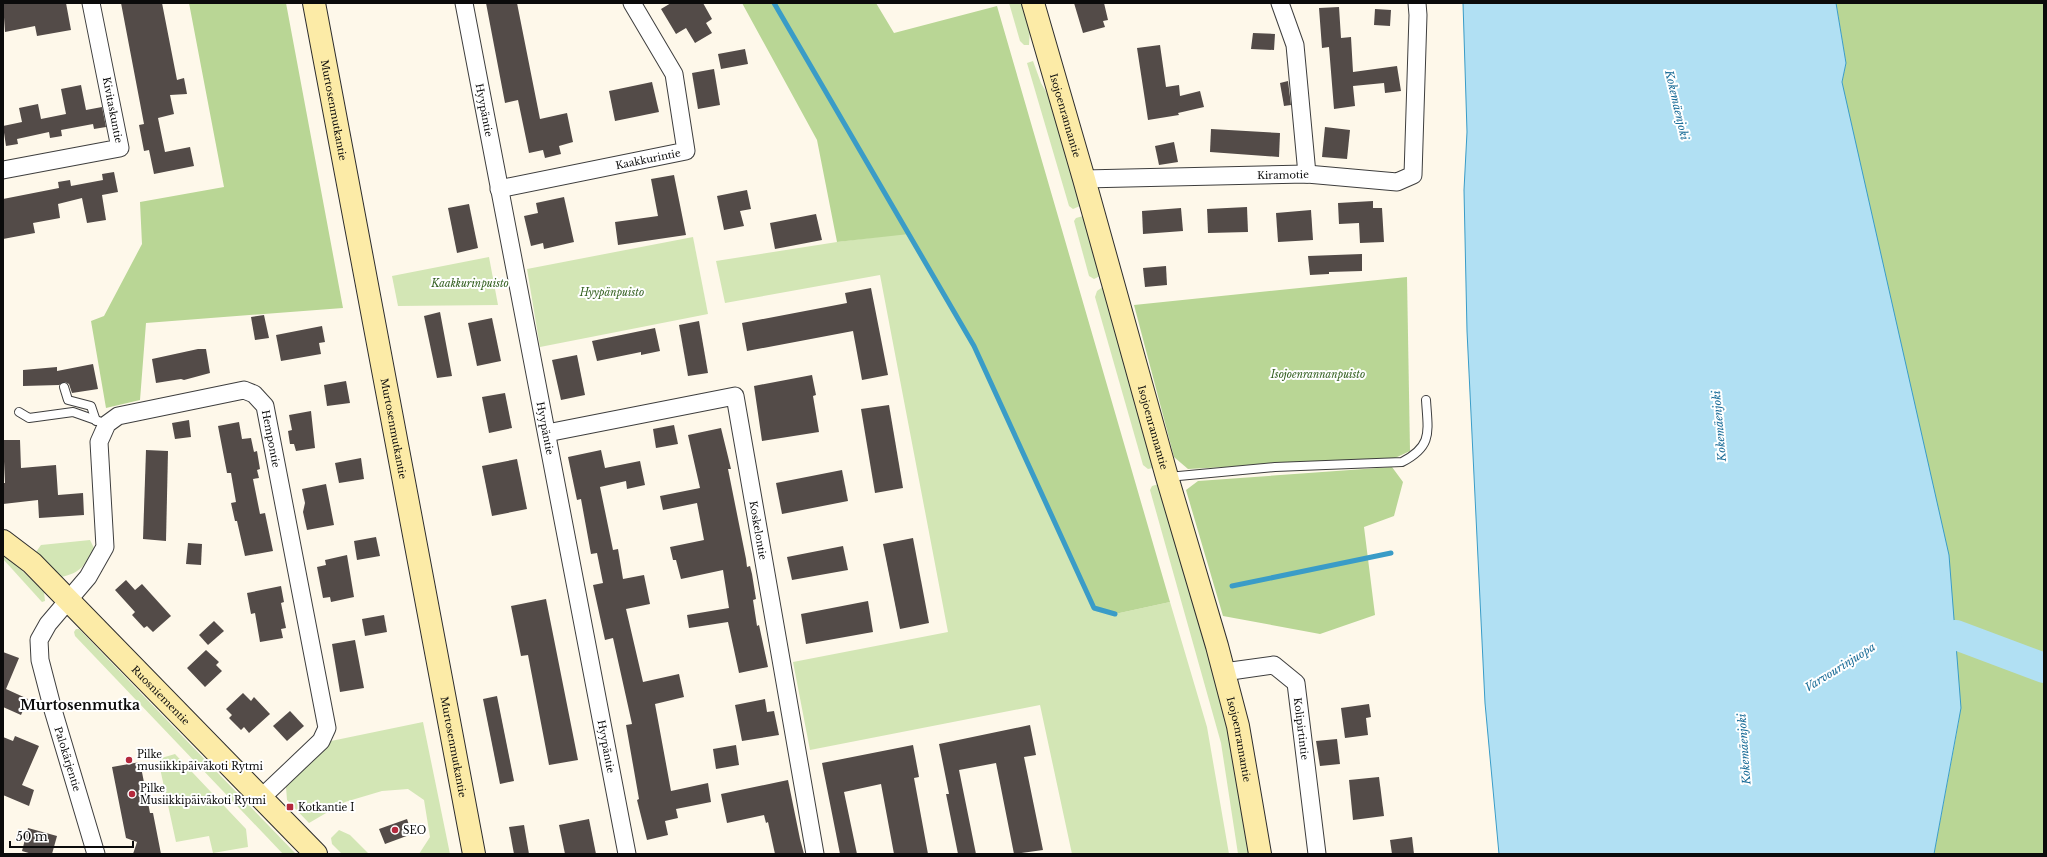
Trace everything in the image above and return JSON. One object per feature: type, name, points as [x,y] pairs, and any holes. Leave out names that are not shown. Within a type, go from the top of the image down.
[{"type":"street","name":"Kivitaskuntie","points":[[3,170],[120,148],[91,3]]},
{"type":"street","name":"Murtosenmutkantie","points":[[314,3],[474,854]]},
{"type":"street","name":"Hyypäntie","points":[[464,3],[627,854]]},
{"type":"street","name":"Kaakkurintie","points":[[499,189],[686,151],[674,74],[632,3]]},
{"type":"street","name":"Isojoenrannantie","points":[[1033,3],[1167,477],[1224,672],[1238,726],[1260,854]]},
{"type":"street","name":"Kiramotie","points":[[1084,179],[1307,174],[1295,44],[1280,3]]},
{"type":"street","points":[[1307,174],[1397,182],[1413,175],[1418,15],[1417,3]]},
{"type":"street","name":"Hempontie","points":[[101,422],[118,416],[244,390],[254,394],[265,406],[327,728],[321,741],[260,799]]},
{"type":"street","name":"Koskelontie","points":[[547,433],[735,396],[815,854]]},
{"type":"street","points":[[68,600],[88,577],[105,547],[99,442],[101,422]]},
{"type":"street","name":"Ruosniementie","points":[[3,541],[32,563],[260,799],[316,854]]},
{"type":"street","name":"Palokärjentie","points":[[68,600],[48,624],[39,640],[40,660],[96,854]]},
{"type":"street","name":"Kolipirtintie","points":[[1224,672],[1274,665],[1296,683],[1317,854]]},
{"type":"lane","points":[[64,387],[68,400],[92,406],[101,422]]},
{"type":"lane","points":[[1167,477],[1275,467],[1402,462],[1415,455],[1426,442],[1428,430],[1426,400]]},
{"type":"lane","points":[[19,412],[29,418],[73,412],[101,422]]},
{"type":"green space","points":[[189,3],[286,3],[343,308],[146,323],[140,400],[106,408],[91,321],[104,316],[142,244],[140,202],[224,187]]},
{"type":"green space","points":[[742,3],[876,3],[894,33],[997,6],[1170,602],[1115,614],[1094,608],[974,346],[909,234],[837,242],[817,140]]},
{"type":"green space","points":[[1009,3],[1023,3],[1030,28],[1029,45],[1024,45],[1020,41]]},
{"type":"green space","points":[[1836,3],[2044,3],[2044,854],[1934,854],[1959,720],[1842,82],[1846,63]]},
{"type":"green space","points":[[1033,61],[1041,83],[1052,102],[1080,206],[1073,209],[1069,206],[1027,63]]},
{"type":"green space","points":[[1083,216],[1100,276],[1094,279],[1089,276],[1074,221],[1076,218]]},
{"type":"green space","points":[[909,233],[974,346],[1115,614],[1170,602],[1207,727],[1229,854],[1072,854],[1040,705],[810,750],[793,662],[948,632],[880,275],[725,303],[716,261],[837,242]]},
{"type":"green space","name":"Hyypänpuisto","points":[[693,237],[708,314],[540,347],[527,269]]},
{"type":"green space","name":"Kaakkurinpuisto","points":[[489,257],[498,305],[398,306],[392,276]]},
{"type":"green space","name":"Isojoenrannanpuisto","points":[[1407,277],[1410,451],[1395,458],[1188,469],[1174,457],[1134,305]]},
{"type":"green space","points":[[1104,286],[1154,461],[1153,468],[1148,469],[1143,465],[1095,297],[1097,291]]},
{"type":"green space","points":[[1392,467],[1403,482],[1394,516],[1364,527],[1375,615],[1320,634],[1223,616],[1186,490],[1198,481]]},
{"type":"green space","points":[[1159,484],[1162,488],[1233,745],[1250,854],[1238,854],[1221,743],[1150,490],[1152,486]]},
{"type":"green space","points":[[90,540],[94,548],[85,564],[78,571],[61,577],[36,552],[41,545]]},
{"type":"green space","points":[[3,552],[44,592],[45,601],[42,602],[3,559]]},
{"type":"green space","points":[[76,629],[79,629],[296,854],[283,854],[75,636],[74,632]]},
{"type":"green space","points":[[423,722],[450,854],[419,854],[430,837],[424,800],[408,789],[382,791],[345,802],[309,823],[287,800],[286,787],[331,741]]},
{"type":"green space","points":[[175,754],[246,829],[248,847],[213,853],[209,836],[176,842],[158,759]]},
{"type":"green space","points":[[339,830],[350,835],[369,854],[342,854],[332,844],[331,838]]},
{"type":"water","name":"Kokemäenjoki","points":[[1463,3],[1836,3],[1846,63],[1842,82],[1949,555],[1961,708],[1934,854],[1499,854],[1485,703],[1467,331],[1464,190],[1467,132]]},
{"type":"building","points":[[3,3],[66,3],[71,30],[37,36],[35,26],[5,32]]},
{"type":"building","points":[[121,3],[162,3],[177,80],[184,78],[187,94],[170,95],[174,114],[158,118],[165,152],[190,147],[194,166],[154,174],[149,150],[144,151],[139,125],[144,124]]},
{"type":"building","points":[[486,3],[517,3],[540,119],[567,113],[573,142],[559,146],[561,154],[545,158],[543,150],[529,153],[518,100],[505,103]]},
{"type":"building","points":[[671,3],[703,3],[712,19],[706,23],[712,33],[695,43],[686,28],[676,34],[661,9]]},
{"type":"building","points":[[1074,3],[1104,3],[1108,20],[1103,21],[1105,27],[1083,33]]},
{"type":"building","points":[[1339,7],[1341,38],[1351,37],[1353,72],[1397,66],[1401,91],[1385,93],[1384,83],[1353,86],[1355,106],[1334,109],[1329,47],[1322,48],[1319,8]]},
{"type":"building","points":[[1375,9],[1391,10],[1390,26],[1374,25]]},
{"type":"building","points":[[1253,33],[1275,34],[1274,50],[1251,49]]},
{"type":"building","points":[[1160,45],[1166,87],[1179,85],[1180,96],[1200,91],[1204,107],[1178,113],[1179,115],[1148,120],[1137,48]]},
{"type":"building","points":[[745,49],[748,64],[721,69],[718,54]]},
{"type":"building","points":[[714,69],[720,105],[698,109],[692,73]]},
{"type":"building","points":[[1288,81],[1291,105],[1284,106],[1280,83]]},
{"type":"building","points":[[652,82],[659,112],[615,121],[609,91]]},
{"type":"building","points":[[81,85],[86,110],[102,107],[106,127],[94,129],[93,124],[61,130],[62,136],[50,138],[49,132],[17,139],[18,144],[6,146],[3,126],[22,122],[19,108],[38,104],[41,119],[66,114],[61,89]]},
{"type":"building","points":[[1325,127],[1350,130],[1347,159],[1322,157]]},
{"type":"building","points":[[1211,129],[1280,133],[1279,157],[1210,152]]},
{"type":"building","points":[[1174,142],[1178,162],[1159,165],[1155,146]]},
{"type":"building","points":[[114,172],[118,192],[102,195],[106,220],[87,223],[82,198],[58,204],[60,218],[33,223],[35,233],[3,239],[3,199],[59,188],[58,182],[70,180],[71,186],[103,180],[102,174]]},
{"type":"building","points":[[674,175],[686,235],[618,245],[615,222],[658,216],[651,179]]},
{"type":"building","points":[[747,190],[751,209],[740,211],[744,226],[724,230],[717,196]]},
{"type":"building","points":[[564,197],[574,242],[544,249],[543,243],[531,246],[524,216],[538,213],[536,203]]},
{"type":"building","points":[[1373,201],[1373,208],[1382,208],[1384,242],[1360,243],[1359,223],[1339,224],[1338,203]]},
{"type":"building","points":[[469,204],[478,248],[457,253],[448,208]]},
{"type":"building","points":[[1247,207],[1248,232],[1208,233],[1207,209]]},
{"type":"building","points":[[1181,208],[1183,231],[1143,234],[1142,211]]},
{"type":"building","points":[[1311,210],[1313,240],[1278,242],[1276,213]]},
{"type":"building","points":[[816,214],[822,240],[775,249],[770,223]]},
{"type":"building","points":[[1362,254],[1362,271],[1329,272],[1329,274],[1310,275],[1308,256]]},
{"type":"building","points":[[1166,266],[1167,285],[1145,287],[1143,268]]},
{"type":"building","points":[[871,288],[888,375],[862,380],[853,331],[747,351],[742,323],[847,303],[845,293]]},
{"type":"building","points":[[440,312],[452,376],[437,378],[424,316]]},
{"type":"building","points":[[264,315],[269,338],[255,340],[251,317]]},
{"type":"building","points":[[492,318],[501,361],[477,366],[468,323]]},
{"type":"building","points":[[699,321],[708,373],[688,376],[679,325]]},
{"type":"building","points":[[322,326],[325,342],[319,343],[321,354],[281,361],[276,335]]},
{"type":"building","points":[[655,328],[660,351],[641,355],[641,352],[597,361],[592,341]]},
{"type":"building","points":[[198,349],[206,349],[210,373],[184,380],[181,379],[156,383],[152,359]]},
{"type":"building","points":[[577,355],[585,395],[561,400],[552,360]]},
{"type":"building","points":[[93,364],[98,389],[72,393],[69,384],[65,382],[59,385],[23,386],[23,370],[57,367],[57,371]]},
{"type":"building","points":[[812,375],[816,395],[813,396],[819,432],[762,441],[754,386]]},
{"type":"building","points":[[346,381],[350,403],[327,406],[324,385]]},
{"type":"building","points":[[505,393],[512,428],[489,433],[482,397]]},
{"type":"building","points":[[889,405],[903,488],[875,493],[861,409]]},
{"type":"building","points":[[311,411],[315,448],[296,451],[294,444],[290,444],[288,431],[292,430],[289,415]]},
{"type":"building","points":[[189,420],[191,437],[175,439],[172,423]]},
{"type":"building","points":[[239,422],[242,439],[251,438],[254,452],[257,451],[260,469],[257,470],[259,478],[253,479],[260,514],[265,513],[273,551],[245,556],[237,521],[235,521],[231,503],[236,502],[231,473],[227,473],[218,426]]},
{"type":"building","points":[[674,425],[678,444],[656,448],[653,429]]},
{"type":"building","points":[[721,428],[731,469],[728,469],[747,567],[750,566],[752,574],[756,599],[753,600],[757,626],[759,625],[768,667],[739,673],[728,622],[689,628],[687,615],[729,608],[723,570],[681,579],[676,560],[673,560],[670,547],[704,540],[697,503],[663,510],[660,496],[700,488],[688,435]]},
{"type":"building","points":[[3,440],[20,440],[21,468],[56,465],[58,495],[83,493],[84,515],[39,518],[38,500],[3,504],[3,483],[5,483]]},
{"type":"building","points":[[146,450],[168,451],[166,541],[143,539]]},
{"type":"building","points":[[601,450],[605,468],[640,461],[645,485],[627,489],[626,481],[600,487],[613,550],[618,549],[623,579],[644,575],[650,604],[626,609],[643,682],[679,674],[684,697],[655,704],[671,791],[708,783],[711,802],[676,809],[678,818],[665,821],[668,835],[647,840],[637,800],[639,799],[626,725],[632,724],[613,638],[605,640],[593,585],[603,583],[597,553],[591,554],[581,499],[577,500],[568,457]]},
{"type":"building","points":[[361,458],[364,479],[339,483],[335,463]]},
{"type":"building","points":[[517,459],[527,509],[492,516],[482,466]]},
{"type":"building","points":[[842,470],[848,501],[782,514],[776,483]]},
{"type":"building","points":[[326,484],[334,525],[307,530],[303,512],[305,503],[302,489]]},
{"type":"building","points":[[376,537],[380,556],[357,560],[354,541]]},
{"type":"building","points":[[913,538],[929,623],[900,629],[883,544]]},
{"type":"building","points":[[188,543],[202,544],[201,565],[186,564]]},
{"type":"building","points":[[843,546],[848,570],[792,580],[787,557]]},
{"type":"building","points":[[347,555],[354,597],[331,602],[330,597],[323,598],[317,567],[326,565],[325,560]]},
{"type":"building","points":[[126,580],[135,590],[142,584],[171,616],[153,632],[147,626],[144,628],[132,615],[135,612],[115,590]]},
{"type":"building","points":[[281,586],[284,602],[281,603],[286,628],[281,629],[283,638],[260,642],[255,613],[251,614],[247,593]]},
{"type":"building","points":[[546,599],[578,760],[549,765],[528,655],[521,656],[511,606]]},
{"type":"building","points":[[868,601],[873,632],[806,644],[801,614]]},
{"type":"building","points":[[384,615],[387,632],[365,636],[362,619]]},
{"type":"building","points":[[214,621],[224,631],[208,645],[199,635]]},
{"type":"building","points":[[355,640],[364,688],[340,692],[332,644]]},
{"type":"building","points":[[206,650],[219,662],[216,665],[222,671],[205,687],[187,668]]},
{"type":"building","points":[[3,652],[19,658],[6,689],[28,699],[21,715],[3,707]]},
{"type":"building","points":[[243,693],[251,701],[254,697],[270,714],[249,733],[244,727],[241,730],[229,718],[232,715],[226,709]]},
{"type":"building","points":[[497,696],[514,781],[500,784],[483,699]]},
{"type":"building","points":[[765,699],[767,712],[774,711],[779,735],[742,741],[735,705]]},
{"type":"building","points":[[1369,704],[1371,717],[1366,718],[1368,735],[1345,738],[1341,708]]},
{"type":"building","points":[[290,711],[304,726],[287,741],[273,726]]},
{"type":"building","points":[[1030,725],[1036,755],[1024,757],[1043,850],[1014,854],[996,763],[959,770],[976,854],[958,854],[946,794],[949,794],[939,744]]},
{"type":"building","points":[[15,736],[39,746],[22,785],[34,790],[29,806],[3,795],[3,737],[13,741]]},
{"type":"building","points":[[1337,739],[1340,764],[1320,766],[1316,741]]},
{"type":"building","points":[[736,745],[739,765],[716,769],[713,749]]},
{"type":"building","points":[[913,745],[919,777],[914,778],[928,854],[894,854],[881,784],[844,792],[857,854],[840,854],[822,763]]},
{"type":"building","name":"Pilke Musiikkipäiväkoti Rytmi","points":[[140,762],[150,813],[153,813],[161,854],[133,854],[137,842],[126,838],[112,767]]},
{"type":"building","points":[[1379,777],[1384,816],[1353,820],[1349,780]]},
{"type":"building","points":[[788,780],[804,854],[775,854],[768,822],[766,823],[764,815],[727,823],[721,794]]},
{"type":"building","points":[[407,819],[412,834],[385,844],[379,829]]},
{"type":"building","points":[[589,819],[596,854],[565,854],[559,825]]},
{"type":"building","points":[[524,825],[529,854],[514,854],[509,827]]},
{"type":"building","points":[[28,828],[57,836],[52,854],[32,854],[22,851]]},
{"type":"building","points":[[1412,837],[1414,854],[1392,854],[1390,840]]},
{"type":"waterway","points":[[774,3],[974,346],[1094,608],[1115,614]]},
{"type":"waterway","points":[[1232,586],[1391,553]]},
{"type":"waterway","name":"Varvourinjuopa","points":[[1916,639],[1956,635],[2044,668]]},
{"type":"place","name":"Pilke musiikkipäiväkoti Rytmi","points":[[129,760]]},
{"type":"place","name":"Pilke Musiikkipäiväkoti Rytmi","points":[[132,794]]},
{"type":"place","name":"Kotkantie I","points":[[290,807]]},
{"type":"place","name":"SEO","points":[[395,830]]},
{"type":"district","name":"Murtosenmutka","points":[[80,705]]}]
